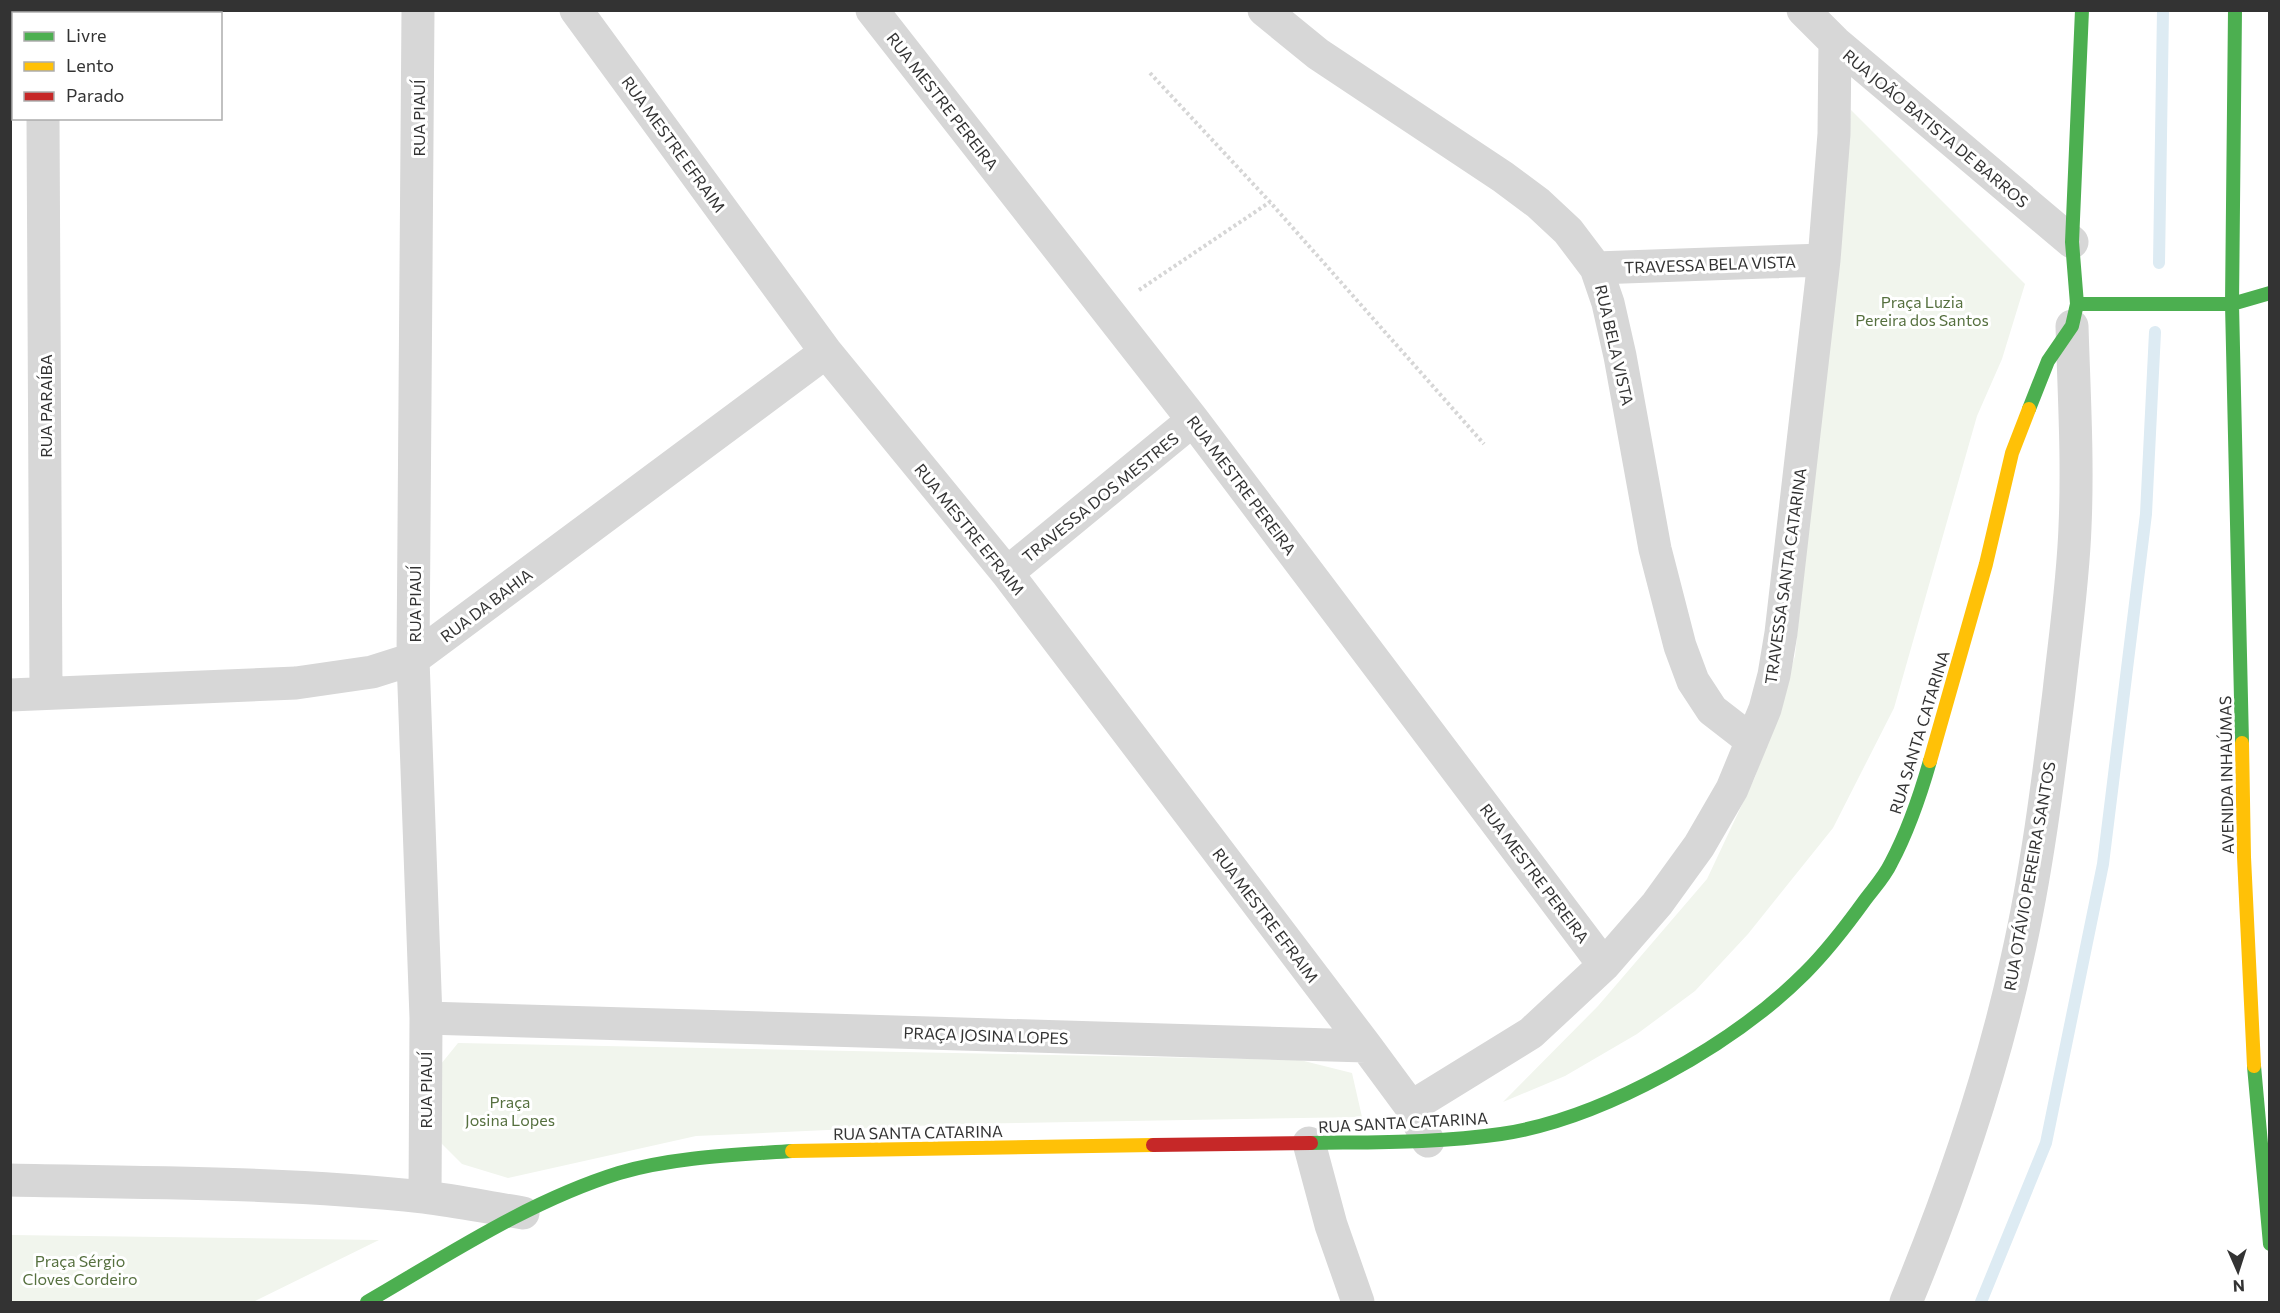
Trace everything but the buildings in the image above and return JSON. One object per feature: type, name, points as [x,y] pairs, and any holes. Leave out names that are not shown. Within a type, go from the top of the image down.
[{"type":"main road","points":[[2082,10],[2072,242],[2074,315],[2232,304],[2270,293]]},
{"type":"main road","name":"AVENIDA INHAÚMAS","points":[[2235,10],[2232,304],[2244,857],[2263,1102],[2270,1244]]},
{"type":"main road","name":"RUA SANTA CATARINA","points":[[367,1302],[523,1213],[569,1192],[619,1173],[675,1162],[743,1154],[820,1150],[1428,1141],[1502,1134],[1555,1122],[1608,1101],[1679,1067],[1748,1022],[1805,973],[1850,921],[1890,864],[1920,795],[1986,564],[2012,453],[2048,360],[2074,315]]},
{"type":"street","name":"RUA PIAUÍ","points":[[418,10],[413,659],[426,1018],[425,1197]]},
{"type":"street","name":"RUA MESTRE EFRAIM","points":[[576,10],[826,352],[1007,573],[1366,1046],[1411,1107],[1428,1141]]},
{"type":"street","name":"RUA MESTRE PEREIRA","points":[[872,10],[1193,420],[1604,965]]},
{"type":"street","name":"RUA BELA VISTA","points":[[1264,10],[1318,54],[1503,177],[1538,203],[1568,231],[1596,268],[1608,303],[1620,356],[1655,549],[1680,646],[1693,681],[1712,710],[1752,741]]},
{"type":"street","name":"RUA JOÃO BATISTA DE BARROS","points":[[1803,10],[1835,42],[2072,242]]},
{"type":"street","name":"TRAVESSA SANTA CATARINA","points":[[1411,1107],[1531,1033],[1604,965],[1657,904],[1699,846],[1731,789],[1765,709],[1774,675],[1781,633],[1824,260],[1834,134],[1835,42]]},
{"type":"street","name":"RUA PARAÍBA","points":[[43,120],[46,693]]},
{"type":"street","name":"TRAVESSA BELA VISTA","points":[[1596,268],[1824,260]]},
{"type":"street","name":"RUA OTÁVIO PEREIRA SANTOS","points":[[1906,1302],[1939,1222],[1975,1115],[2017,960],[2046,806],[2075,528],[2074,315]]},
{"type":"street","name":"RUA DA BAHIA","points":[[10,695],[296,683],[372,672],[413,659],[826,352]]},
{"type":"street","name":"TRAVESSA DOS MESTRES","points":[[1007,573],[1193,420]]},
{"type":"street","name":"PRAÇA JOSINA LOPES","points":[[426,1018],[1366,1046]]},
{"type":"street","points":[[1309,1143],[1331,1225],[1358,1302]]},
{"type":"street","points":[[10,1180],[247,1186],[425,1197],[523,1213]]},
{"type":"path","points":[[1150,73],[1270,202],[1484,444]]},
{"type":"path","points":[[1108,311],[1270,202]]},
{"type":"green space","name":"Praça Luzia Pereira dos Santos","points":[[1851,110],[2025,284],[2002,359],[1977,416],[1894,708],[1833,828],[1748,934],[1695,991],[1637,1034],[1565,1076],[1503,1102],[1598,1006],[1707,879],[1755,777],[1795,656]]},
{"type":"green space","name":"Praça Josina Lopes","points":[[458,1043],[1300,1060],[1352,1073],[1362,1117],[959,1124],[696,1136],[508,1178],[462,1164],[441,1143],[441,1064]]},
{"type":"green space","name":"Praça Sérgio Cloves Cordeiro","points":[[11,1235],[379,1240],[253,1302],[11,1302]]},
{"type":"waterway","points":[[2159,263],[2163,10]]},
{"type":"waterway","points":[[1981,1302],[2046,1143],[2103,864],[2146,514],[2155,332]]},
{"type":"traffic: fast","points":[[2029,409],[2048,361],[2072,326],[2077,304],[2072,242],[2082,10]]},
{"type":"traffic: fast","points":[[2235,10],[2232,304],[2242,743]]},
{"type":"traffic: fast","points":[[2077,304],[2232,304],[2270,293]]},
{"type":"traffic: fast","points":[[1311,1143],[1454,1139],[1501,1134],[1540,1126],[1581,1113],[1623,1095],[1704,1052],[1775,1000],[1813,965],[1844,928],[1889,868],[1918,800],[1930,761]]},
{"type":"traffic: fast","points":[[2254,1066],[2270,1244]]},
{"type":"traffic: fast","points":[[367,1302],[521,1214],[553,1198],[619,1173],[661,1163],[792,1151]]},
{"type":"traffic: slow","points":[[1930,761],[1986,564],[2012,453],[2029,409]]},
{"type":"traffic: slow","points":[[2242,743],[2244,857],[2254,1066]]},
{"type":"traffic: slow","points":[[792,1151],[1153,1145]]},
{"type":"traffic: jam","points":[[1153,1145],[1311,1143]]}]
